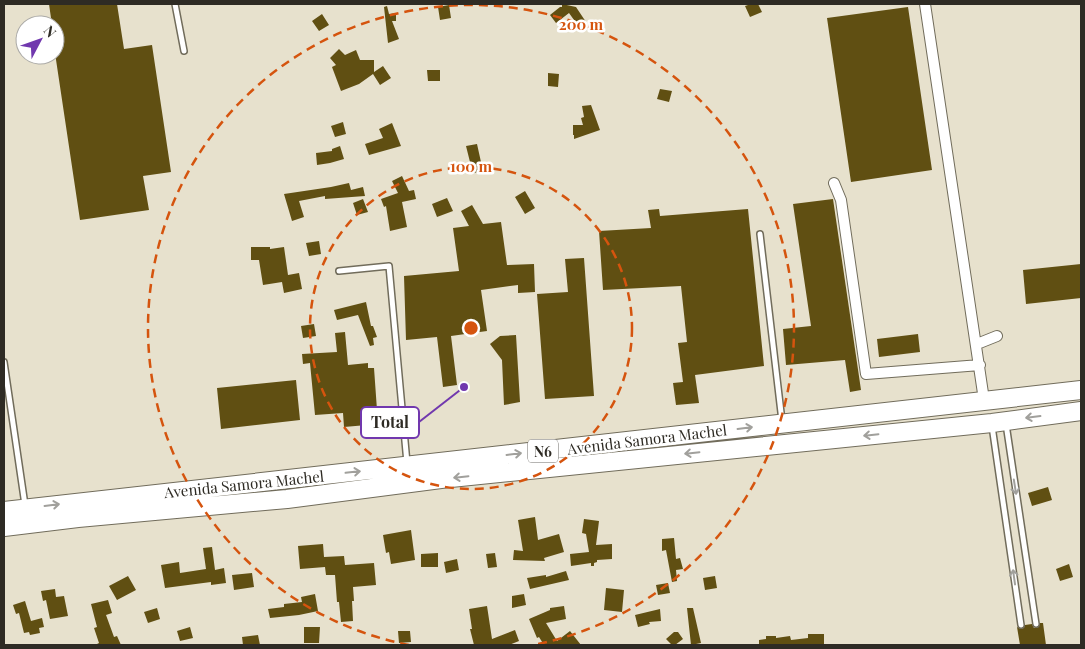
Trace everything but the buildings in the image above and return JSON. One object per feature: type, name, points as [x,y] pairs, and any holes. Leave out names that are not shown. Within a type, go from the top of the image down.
[{"type":"highway","name":"Avenida Samora Machel","points":[[4,511],[1081,390]]},
{"type":"highway","name":"Avenida Samora Machel","points":[[4,527],[78,518],[287,499],[441,479],[999,422],[1081,411]]},
{"type":"street","points":[[925,4],[984,400]]},
{"type":"street","points":[[834,183],[841,200],[866,374],[980,365]]},
{"type":"street","points":[[977,344],[997,336]]},
{"type":"lane","points":[[175,4],[184,52]]},
{"type":"lane","points":[[760,234],[782,424]]},
{"type":"lane","points":[[339,271],[389,266],[407,466]]},
{"type":"lane","points":[[4,362],[26,508]]},
{"type":"lane","points":[[999,422],[1036,624]]},
{"type":"lane","points":[[999,422],[1021,626]]},
{"type":"place","name":"Total","points":[[464,387]]}]
